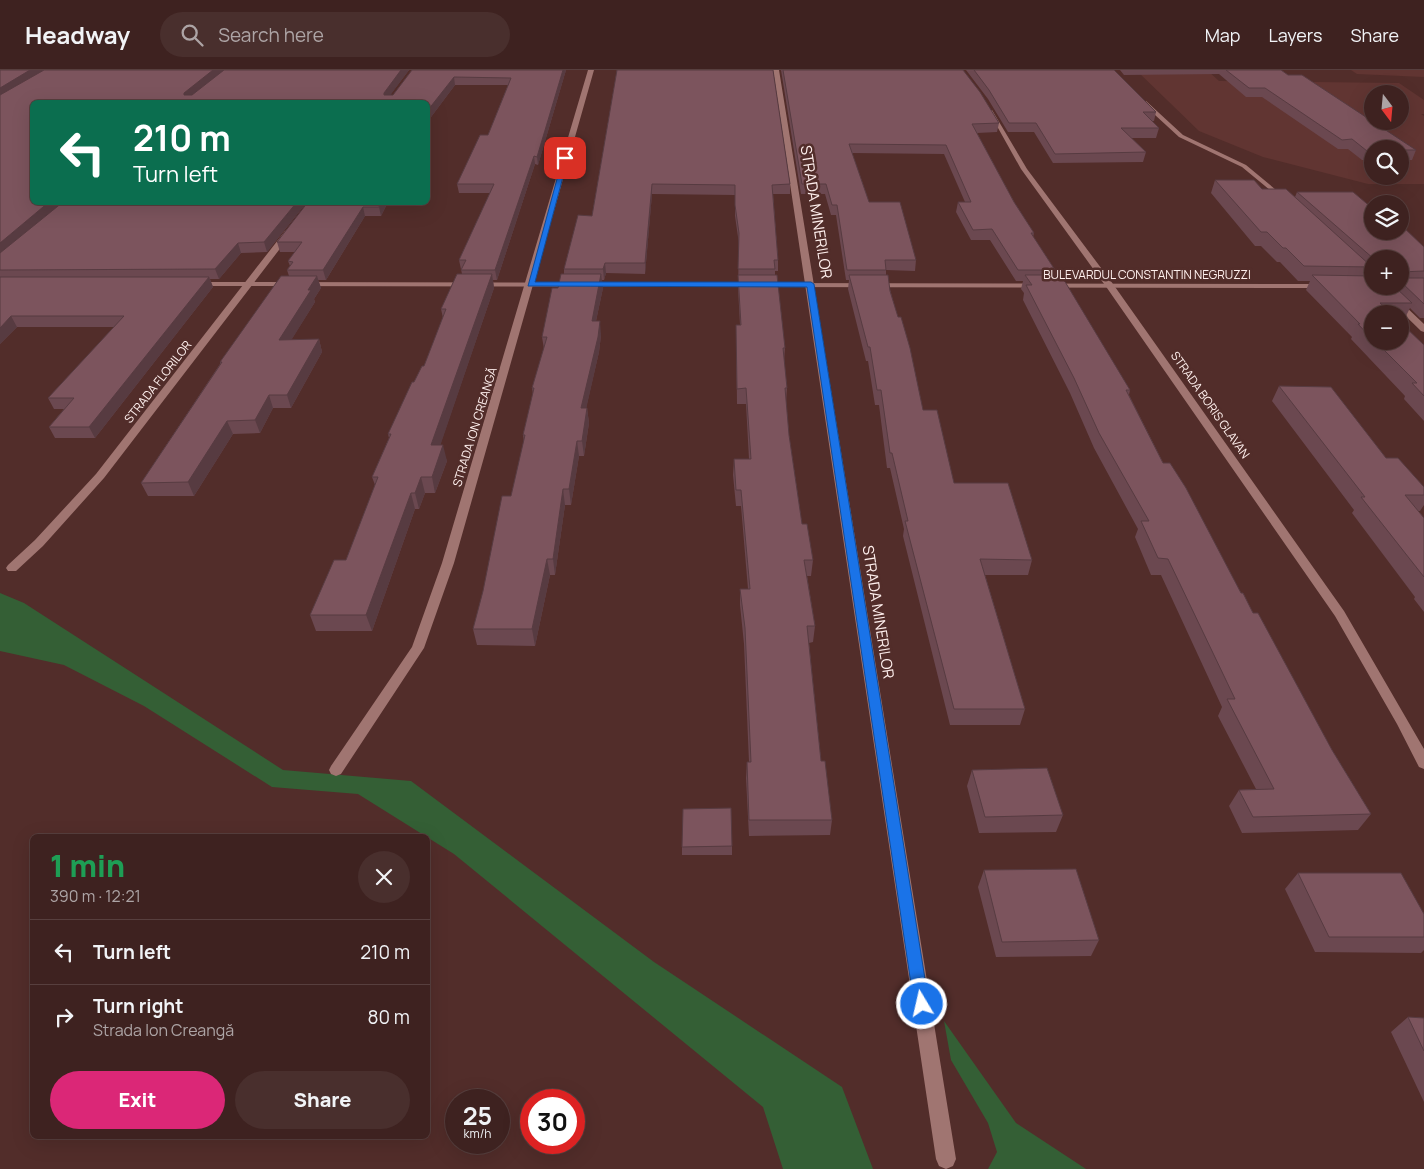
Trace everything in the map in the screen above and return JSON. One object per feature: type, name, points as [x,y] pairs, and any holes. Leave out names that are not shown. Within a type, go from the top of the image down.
[{"type":"street","name":"STRADA ION CREANGĂ","points":[[336,770],[418,648],[448,563],[591,70]]},
{"type":"street","name":"STRADA MINERILOR","points":[[776,70],[811,284],[946,1159]]},
{"type":"street","points":[[1137,95],[1181,136],[1244,166],[1293,207]]},
{"type":"street","name":"STRADA BORIS GLAVAN","points":[[984,100],[1024,169],[1110,286],[1340,614],[1403,722],[1424,763]]},
{"type":"street","name":"STRADA FLORILOR","points":[[12,568],[39,543],[100,476],[296,223]]},
{"type":"street","name":"BULEVARDUL CONSTANTIN NEGRUZZI","points":[[189,284],[1329,286]]},
{"type":"street","points":[[1388,295],[1424,329]]},
{"type":"shaded area","points":[[1136,70],[1207,70],[1219,81],[1399,83],[1402,85],[1364,85],[1364,130],[1409,130],[1409,90],[1424,100],[1424,114],[1421,114],[1424,116],[1424,184],[1409,184],[1409,140],[1364,140],[1364,183],[1263,157],[1199,131]]},
{"type":"shaded area","points":[[1351,70],[1424,70],[1424,77],[1357,74]]},
{"type":"green space","points":[[0,593],[24,603],[283,770],[411,781],[654,962],[842,1087],[873,1169],[783,1169],[763,1107],[454,854],[430,839],[430,834],[422,834],[358,794],[272,787],[144,706],[64,665],[0,651]]},
{"type":"green space","points":[[944,1021],[1016,1123],[1086,1169],[988,1169],[997,1152],[988,1123],[951,1060]]},
{"type":"building","points":[[0,70],[30,70],[0,88]]},
{"type":"building","points":[[44,70],[213,70],[184,93],[184,95],[192,95],[224,70],[401,70],[384,93],[384,95],[393,95],[412,70],[563,70],[537,157],[534,156],[495,270],[461,270],[466,260],[459,260],[494,184],[457,184],[480,135],[488,135],[511,78],[454,77],[430,107],[430,100],[30,100],[30,205],[45,205],[0,243],[0,95]]},
{"type":"building","points":[[617,70],[773,70],[790,184],[772,185],[778,260],[774,260],[775,269],[738,269],[739,233],[735,205],[735,185],[652,184],[645,263],[605,263],[603,269],[564,269],[578,215],[592,216]]},
{"type":"building","points":[[783,70],[963,70],[980,92],[999,123],[972,124],[1014,202],[1034,233],[1031,233],[1055,270],[1018,270],[992,229],[973,230],[958,202],[971,202],[946,145],[849,144],[869,202],[900,202],[916,260],[885,260],[886,270],[847,270],[837,205],[832,205],[826,184],[802,184]]},
{"type":"building","points":[[974,70],[1114,70],[1156,112],[1143,112],[1159,128],[1121,128],[1146,152],[1055,154],[1036,123],[1009,123]]},
{"type":"building","points":[[1226,70],[1281,70],[1288,75],[1302,75],[1364,116],[1364,130],[1386,130],[1401,140],[1364,140],[1364,149],[1352,139],[1342,140],[1265,88],[1249,88]]},
{"type":"building","points":[[1409,145],[1416,150],[1409,150]]},
{"type":"building","points":[[1215,180],[1254,180],[1262,189],[1286,189],[1364,260],[1364,267],[1304,266],[1267,232],[1261,232]]},
{"type":"building","points":[[1297,192],[1353,192],[1364,201],[1364,240],[1409,240],[1409,233],[1424,247],[1424,271],[1409,272],[1409,250],[1364,250]]},
{"type":"building","points":[[59,205],[295,205],[264,242],[238,243],[215,269],[0,270],[0,253]]},
{"type":"building","points":[[306,205],[380,205],[379,207],[363,207],[323,270],[287,270],[293,262],[288,261],[302,242],[277,242]]},
{"type":"building","points":[[457,274],[492,274],[431,445],[443,445],[432,477],[421,477],[415,493],[411,493],[366,615],[310,615],[334,560],[346,560],[378,477],[372,477],[391,434],[388,434],[412,382],[414,382],[422,366],[424,366],[446,309],[441,309]]},
{"type":"building","points":[[561,274],[601,274],[592,321],[600,321],[581,408],[587,408],[582,441],[577,441],[569,489],[563,489],[553,559],[547,559],[532,629],[473,629],[483,591],[502,496],[511,496],[525,435],[523,435],[534,388],[532,388],[547,337],[542,337],[552,288],[558,288]]},
{"type":"building","points":[[738,275],[777,275],[785,348],[783,348],[789,435],[802,524],[807,524],[813,560],[804,560],[815,626],[807,626],[821,761],[825,761],[832,820],[749,820],[747,762],[751,762],[745,628],[740,589],[750,589],[741,490],[736,490],[734,459],[751,459],[746,388],[737,389],[736,325],[741,325]]},
{"type":"building","points":[[849,275],[888,275],[890,291],[898,317],[901,317],[910,348],[923,410],[937,410],[954,483],[1008,483],[1032,560],[980,559],[1025,709],[954,709],[905,521],[908,521],[892,453],[890,453],[881,390],[877,390],[870,347],[868,347]]},
{"type":"building","points":[[1025,275],[1061,275],[1130,390],[1126,390],[1163,463],[1170,463],[1186,488],[1241,593],[1243,593],[1253,613],[1258,613],[1332,750],[1371,814],[1253,817],[1239,790],[1274,789],[1227,699],[1235,699],[1168,559],[1158,558],[1141,521],[1149,521],[1099,433],[1074,378],[1026,285],[1032,285]]},
{"type":"building","points":[[1312,275],[1364,276],[1364,295],[1404,295],[1412,303],[1364,305],[1364,330],[1358,324],[1360,324]]},
{"type":"building","points":[[281,276],[317,276],[308,290],[311,290],[279,340],[319,339],[287,395],[269,395],[255,420],[227,421],[188,482],[141,483],[222,362],[220,362]]},
{"type":"building","points":[[0,277],[209,277],[89,427],[49,427],[74,398],[48,398],[124,316],[11,316],[0,328]]},
{"type":"building","points":[[1409,278],[1424,278],[1424,304],[1409,290]]},
{"type":"building","points":[[1409,331],[1424,345],[1424,396],[1412,383],[1417,383],[1384,350],[1409,350]]},
{"type":"building","points":[[1279,386],[1331,387],[1386,458],[1398,458],[1424,487],[1424,495],[1405,495],[1424,518],[1424,577],[1361,497],[1365,497]]},
{"type":"building","points":[[1047,768],[1063,815],[985,817],[972,770]]},
{"type":"building","points":[[731,808],[732,846],[682,847],[683,809]]},
{"type":"building","points":[[1076,869],[1099,940],[1002,942],[984,870]]},
{"type":"building","points":[[1298,873],[1401,873],[1424,914],[1424,937],[1329,937]]},
{"type":"building","points":[[1408,1017],[1424,1018],[1424,1051]]},
{"type":"route","points":[[565,158],[530,285],[811,284],[922,1004]]}]
